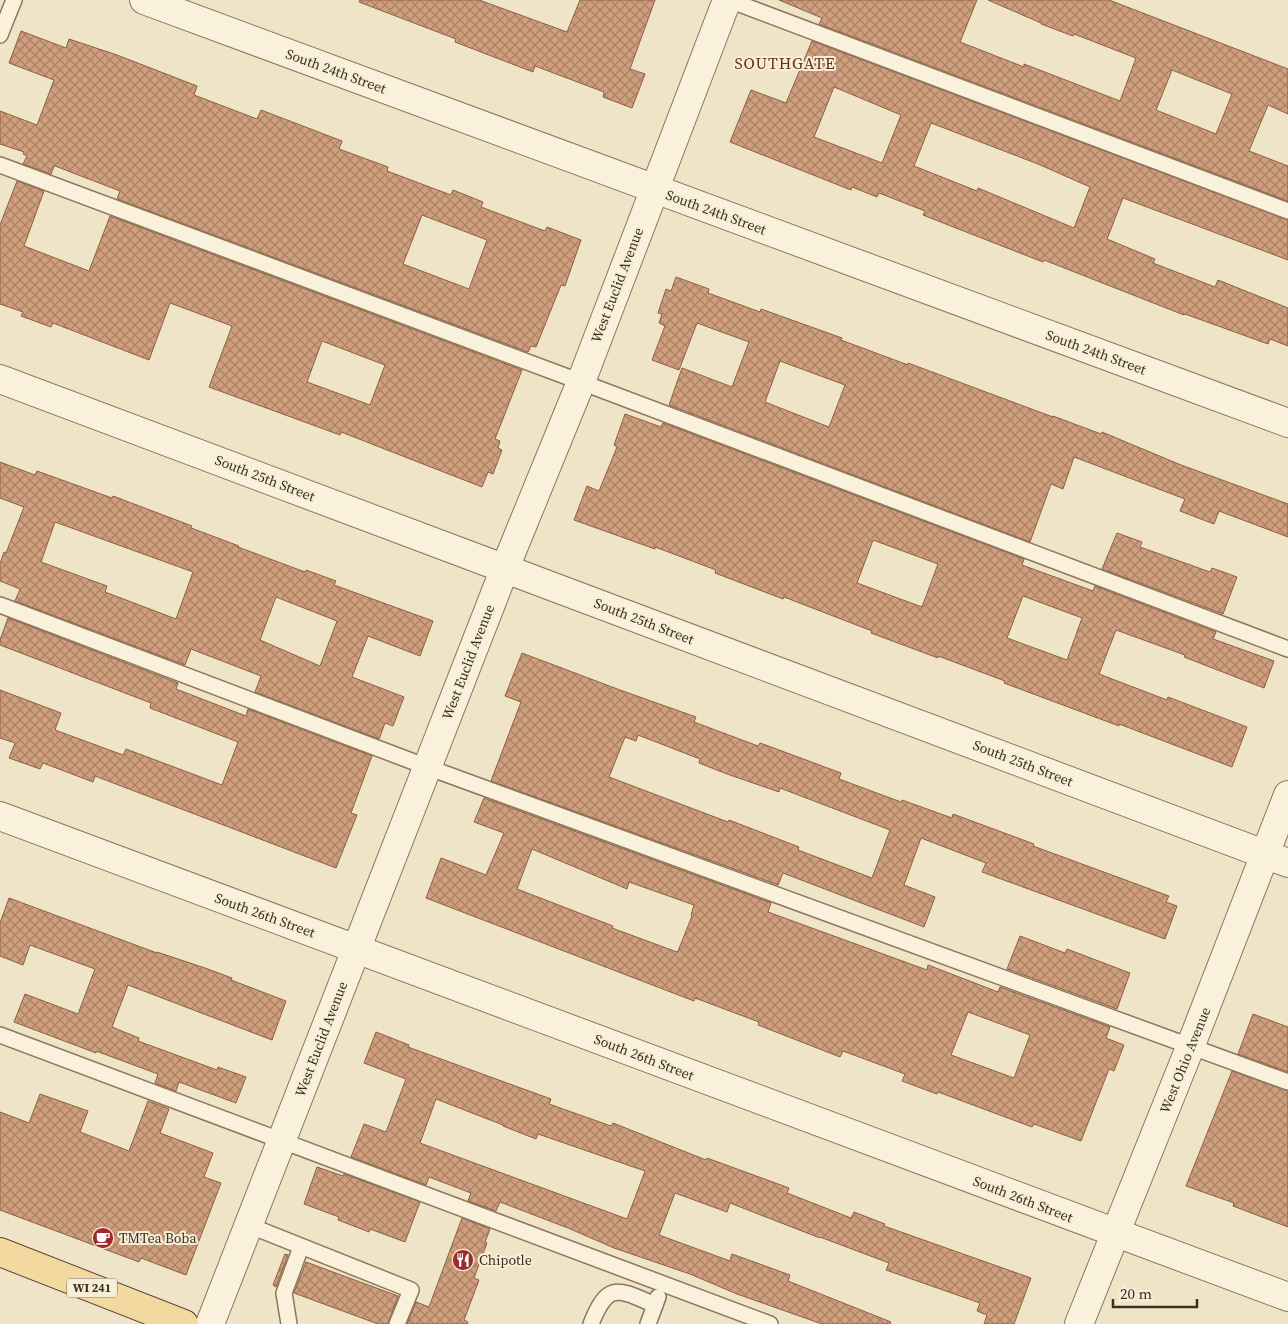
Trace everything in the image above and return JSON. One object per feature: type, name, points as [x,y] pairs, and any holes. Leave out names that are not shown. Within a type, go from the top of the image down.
[{"type":"main road","name":"WI 241","points":[[0,1252],[184,1324]]},
{"type":"street","name":"South 24th Street","points":[[144,0],[1288,423]]},
{"type":"street","name":"West Euclid Avenue","points":[[210,1324],[728,0]]},
{"type":"street","name":"South 25th Street","points":[[0,379],[1276,859]]},
{"type":"street","name":"West Ohio Avenue","points":[[1079,1324],[1191,1045],[1276,859],[1288,794]]},
{"type":"street","name":"South 26th Street","points":[[0,816],[1288,1297]]},
{"type":"lane","points":[[0,35],[14,0]]},
{"type":"lane","points":[[728,0],[1288,211]]},
{"type":"lane","points":[[0,165],[1288,649]]},
{"type":"lane","points":[[0,605],[427,767],[1288,1082]]},
{"type":"lane","points":[[0,1035],[770,1324]]},
{"type":"lane","points":[[248,1226],[411,1290],[397,1324]]},
{"type":"lane","points":[[289,1324],[284,1293],[301,1247]]},
{"type":"lane","points":[[648,1324],[663,1284]]},
{"type":"lane","points":[[591,1324],[599,1303],[610,1294],[624,1292],[655,1305]]},
{"type":"building","points":[[360,0],[479,0],[567,32],[580,0],[655,0],[630,69],[645,74],[632,108],[603,97],[604,92],[535,66],[533,72],[455,42],[456,39],[359,2]]},
{"type":"building","points":[[779,0],[977,0],[960,42],[1024,67],[1024,64],[1120,101],[1136,58],[1074,34],[1073,36],[1041,24],[988,0],[1109,0],[1288,69],[1288,114],[1268,105],[1249,151],[1288,166],[1288,201],[819,24],[822,18]],"holes":[[[1172,70],[1232,94],[1216,134],[1156,110]]]},
{"type":"building","points":[[21,31],[66,48],[69,39],[117,55],[197,86],[194,95],[257,119],[261,110],[342,141],[339,149],[388,167],[387,171],[451,195],[453,190],[483,202],[481,207],[545,231],[547,227],[581,240],[565,286],[561,285],[536,347],[531,346],[528,352],[117,199],[120,191],[55,166],[51,174],[23,164],[27,156],[23,154],[24,152],[0,144],[0,111],[37,125],[54,80],[9,63]],"holes":[[[422,215],[487,240],[469,289],[403,264]]]},
{"type":"building","points":[[812,41],[1288,220],[1288,260],[1123,198],[1107,239],[1155,259],[1153,263],[1215,287],[1218,280],[1288,308],[1288,346],[1270,339],[1268,344],[1184,315],[923,215],[925,211],[879,193],[877,197],[852,187],[851,190],[730,142],[751,90],[786,103]],"holes":[[[834,87],[901,115],[882,163],[814,137]],[[931,123],[1038,164],[1090,187],[1074,228],[978,188],[977,191],[914,166]]]},
{"type":"building","points":[[17,181],[44,191],[24,246],[89,271],[110,216],[522,370],[495,439],[500,441],[498,448],[502,450],[493,474],[488,472],[482,487],[341,432],[340,435],[209,387],[232,326],[170,303],[149,360],[53,323],[51,327],[21,316],[23,312],[0,304],[0,225]],"holes":[[[322,341],[385,365],[370,405],[307,382]]]},
{"type":"building","points":[[676,277],[709,289],[708,293],[760,312],[761,309],[842,338],[841,340],[908,365],[908,363],[1101,434],[1102,432],[1181,465],[1288,504],[1288,537],[1219,511],[1214,524],[1180,511],[1185,499],[1074,457],[1063,489],[1051,484],[1030,542],[669,405],[682,368],[732,387],[749,342],[697,323],[679,370],[652,360],[665,326],[659,323],[662,314],[658,313],[666,289],[671,291]],"holes":[[[780,361],[845,385],[829,427],[765,402]]]},
{"type":"building","points":[[625,414],[661,427],[663,423],[1024,559],[1022,565],[1093,591],[1095,586],[1216,632],[1213,639],[1274,661],[1264,688],[1184,657],[1185,655],[1116,630],[1099,674],[1167,700],[1168,697],[1247,727],[1232,767],[1004,683],[1005,681],[938,656],[938,658],[871,633],[872,631],[715,573],[716,570],[655,547],[655,549],[574,520],[587,486],[599,491],[617,447],[614,445]],"holes":[[[873,540],[938,564],[922,607],[857,583]],[[1023,596],[1082,618],[1067,660],[1007,638]]]},
{"type":"building","points":[[0,462],[35,475],[37,471],[112,498],[113,496],[192,526],[191,528],[238,547],[305,572],[306,570],[336,581],[334,585],[433,621],[420,656],[368,636],[352,677],[404,697],[393,726],[385,723],[379,739],[255,692],[261,676],[191,649],[185,665],[15,601],[20,589],[0,581],[0,564],[24,507],[0,498]],"holes":[[[55,522],[193,572],[176,619],[105,592],[107,586],[41,562]],[[276,597],[337,621],[320,666],[260,640]]]},
{"type":"building","points":[[1117,533],[1142,542],[1140,547],[1210,572],[1212,568],[1237,577],[1223,614],[1102,569]]},
{"type":"building","points":[[8,618],[178,683],[176,689],[246,716],[248,709],[372,756],[351,813],[357,815],[336,868],[95,776],[93,782],[43,763],[40,769],[9,758],[15,743],[0,738],[0,690],[61,713],[55,730],[123,755],[126,749],[222,785],[238,742],[150,708],[151,703],[0,645]]},
{"type":"building","points":[[522,653],[696,717],[694,722],[758,746],[760,743],[841,773],[839,779],[901,802],[902,800],[952,818],[953,814],[1034,844],[1033,846],[1169,896],[1166,902],[1177,906],[1165,939],[982,872],[986,863],[921,838],[904,885],[935,897],[924,927],[783,873],[778,885],[491,781],[521,702],[505,696]],"holes":[[[638,735],[700,759],[699,763],[727,774],[779,792],[780,788],[890,830],[872,878],[798,850],[799,847],[729,820],[728,822],[609,777],[625,737],[636,741]]]},
{"type":"building","points":[[484,798],[771,903],[768,912],[927,970],[928,965],[998,992],[1000,987],[1110,1027],[1106,1038],[1124,1045],[1114,1071],[1109,1069],[1081,1141],[1034,1124],[1032,1127],[938,1092],[937,1094],[902,1081],[905,1074],[843,1051],[840,1057],[758,1025],[759,1022],[695,998],[694,1001],[426,898],[441,858],[486,875],[504,833],[474,822]],"holes":[[[532,849],[627,889],[629,882],[694,905],[692,916],[678,951],[612,928],[613,926],[517,889]],[[968,1012],[1030,1035],[1014,1078],[951,1055]]]},
{"type":"building","points":[[9,898],[157,953],[232,978],[231,980],[286,1001],[272,1040],[128,985],[112,1027],[139,1038],[138,1041],[217,1070],[218,1067],[246,1077],[236,1103],[179,1082],[176,1091],[155,1083],[158,1074],[14,1022],[25,994],[78,1014],[95,969],[30,945],[23,965],[0,956],[0,923]]},
{"type":"building","points":[[1020,936],[1065,953],[1067,949],[1130,973],[1117,1009],[1007,969]]},
{"type":"building","points":[[1253,1014],[1288,1027],[1288,1072],[1238,1054]]},
{"type":"building","points":[[376,1032],[409,1045],[408,1047],[551,1099],[549,1104],[611,1126],[613,1123],[706,1160],[707,1158],[789,1188],[787,1193],[851,1218],[854,1212],[885,1224],[884,1226],[1031,1278],[1014,1324],[984,1324],[987,1315],[977,1311],[980,1303],[886,1270],[889,1263],[730,1203],[727,1212],[675,1193],[659,1235],[730,1261],[732,1254],[790,1275],[788,1281],[891,1322],[890,1324],[822,1324],[737,1294],[690,1274],[614,1248],[500,1202],[496,1211],[468,1201],[471,1193],[429,1177],[426,1185],[351,1157],[364,1124],[386,1132],[406,1079],[364,1063]],"holes":[[[436,1099],[536,1139],[538,1134],[645,1171],[627,1219],[420,1143]]]},
{"type":"building","points":[[1232,1071],[1288,1091],[1288,1227],[1233,1206],[1234,1203],[1186,1186]]},
{"type":"building","points":[[40,1094],[88,1111],[80,1132],[129,1151],[148,1101],[169,1109],[160,1133],[213,1153],[204,1177],[221,1183],[186,1275],[141,1258],[139,1262],[0,1210],[0,1112],[29,1123]]},
{"type":"building","points":[[317,1167],[343,1176],[344,1174],[420,1202],[405,1242],[370,1229],[369,1232],[338,1220],[339,1217],[304,1204]]},
{"type":"building","name":"Chipotle","points":[[462,1218],[490,1229],[474,1278],[479,1280],[464,1320],[468,1322],[467,1324],[407,1324],[416,1302],[429,1307]]},
{"type":"building","points":[[285,1254],[288,1255],[276,1287],[273,1285]]},
{"type":"building","points":[[306,1262],[398,1296],[388,1324],[378,1324],[294,1293]]},
{"type":"place","name":"TMTea Boba","points":[[103,1238]]},
{"type":"place","name":"Chipotle","points":[[463,1260]]},
{"type":"district","name":"SOUTHGATE","points":[[785,63]]}]
